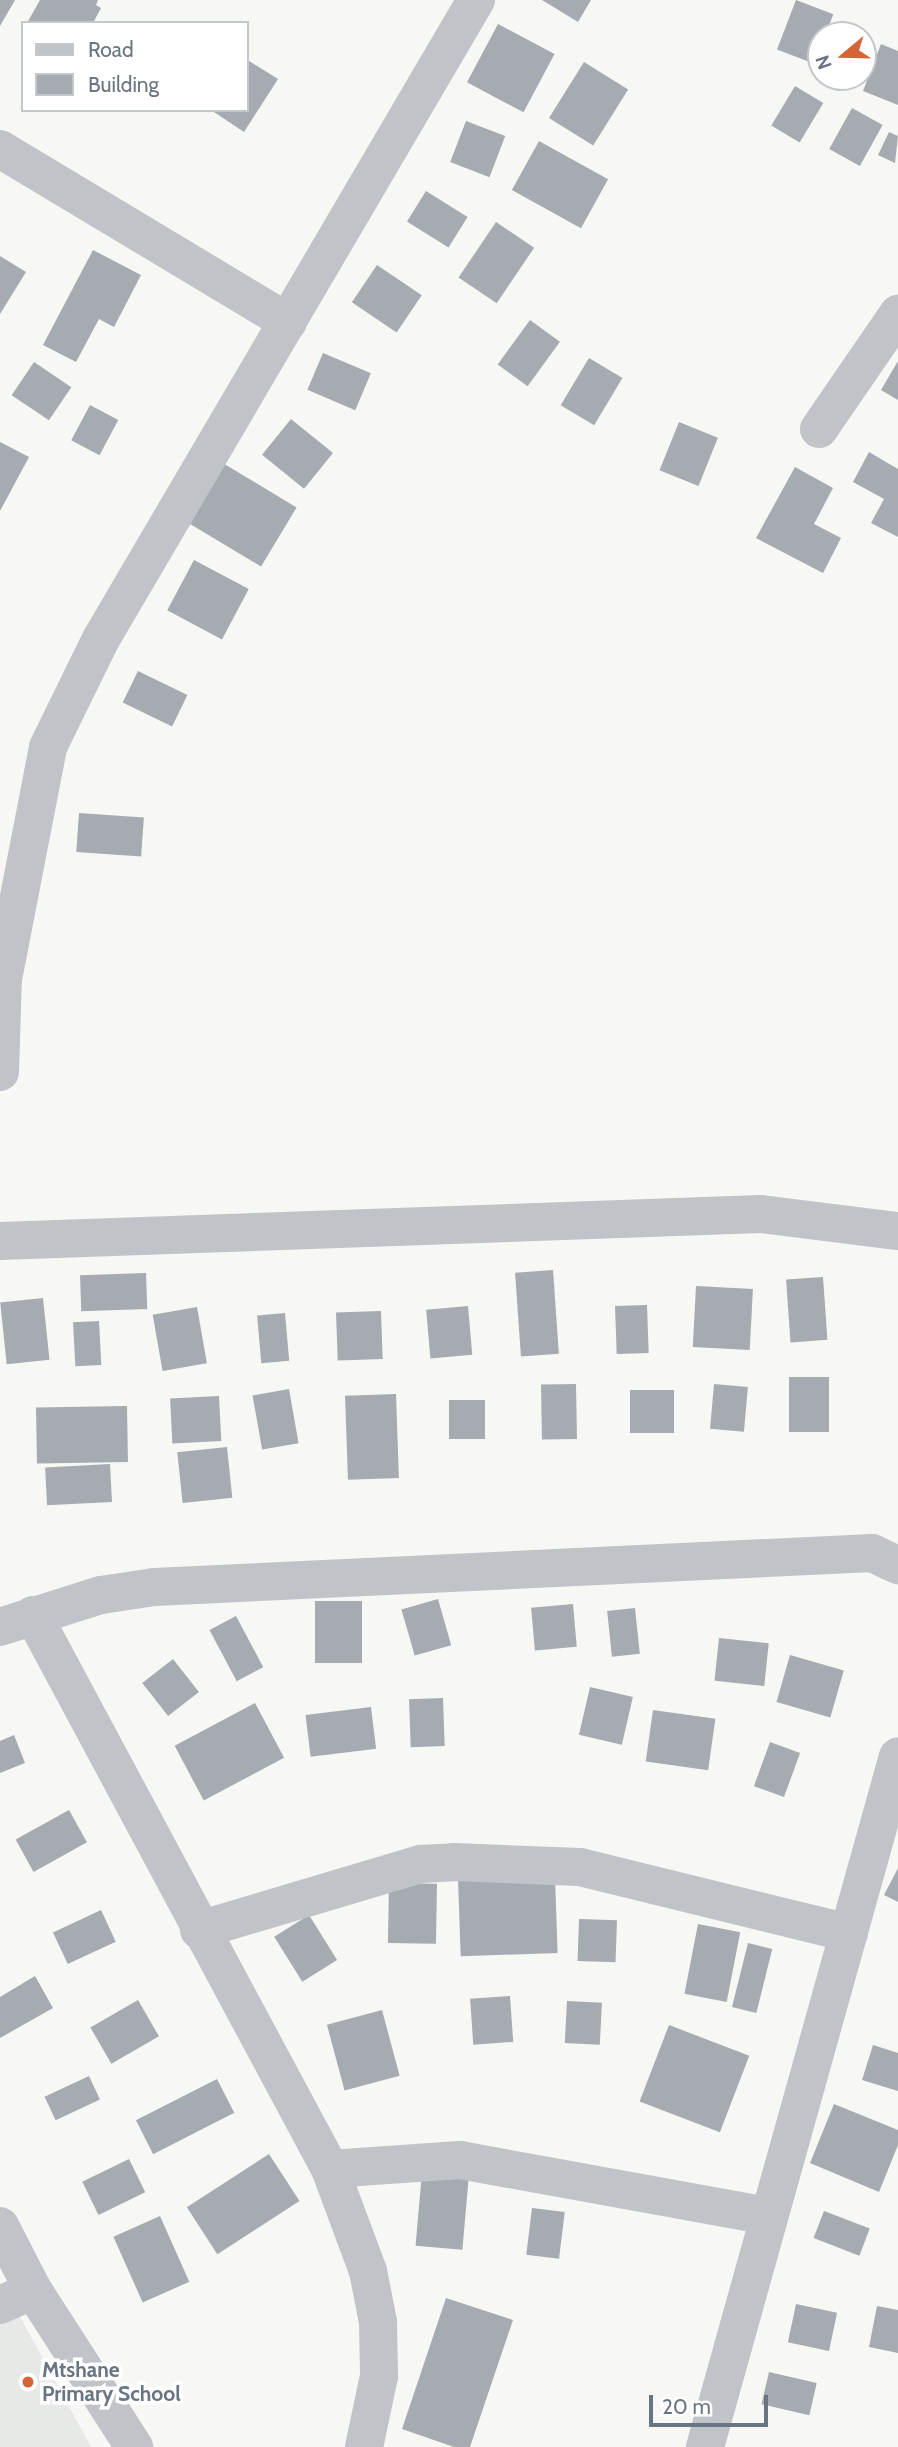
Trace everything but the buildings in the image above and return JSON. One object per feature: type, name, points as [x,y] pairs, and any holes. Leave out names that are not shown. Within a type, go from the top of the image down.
[{"type":"street","points":[[0,1072],[3,979],[48,747],[101,639],[475,0]]},
{"type":"street","points":[[0,149],[288,322]]},
{"type":"street","points":[[820,429],[898,314]]},
{"type":"street","points":[[0,1241],[761,1214],[898,1231]]},
{"type":"street","points":[[364,2447],[379,2376],[378,2322],[368,2271],[330,2169],[199,1930],[16,1621],[101,1595],[154,1587],[872,1553],[898,1565]]},
{"type":"street","points":[[705,2447],[898,1756]]},
{"type":"street","points":[[199,1930],[421,1864],[454,1862],[580,1867],[849,1933]]},
{"type":"street","points":[[330,2169],[460,2160],[769,2216]]},
{"type":"street","points":[[0,2226],[16,2297],[134,2447]]},
{"type":"shaded area","name":"Mtshane Primary School","points":[[16,2309],[91,2447],[0,2447],[0,2317]]},
{"type":"place","name":"Mtshane Primary School","points":[[28,2382]]}]
